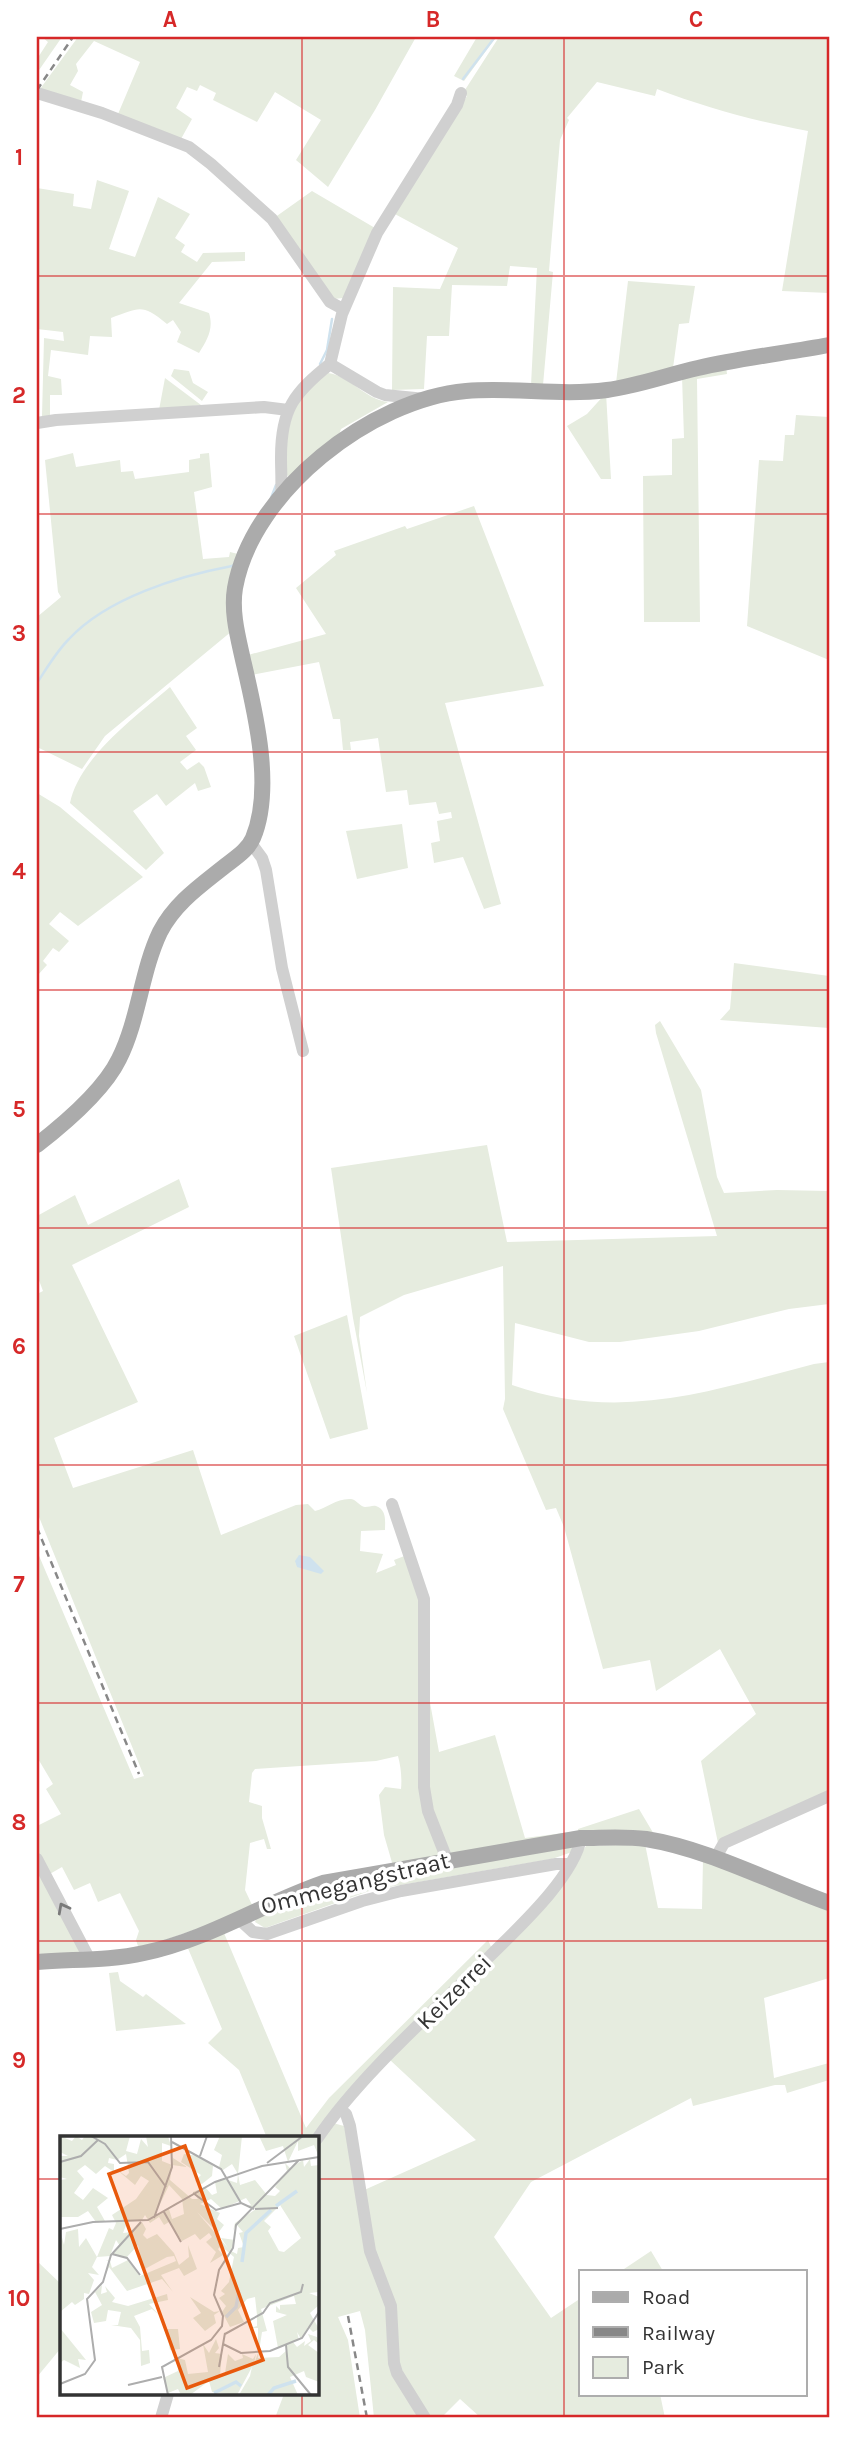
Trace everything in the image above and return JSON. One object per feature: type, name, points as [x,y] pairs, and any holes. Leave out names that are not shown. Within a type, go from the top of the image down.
[{"type":"main road","points":[[37,1145],[111,1074],[121,1056],[153,946],[169,917],[183,899],[251,843],[257,826],[262,776],[257,720],[237,630],[235,589],[250,545],[281,496],[343,439],[400,409],[429,399],[464,391],[603,390],[629,386],[700,367],[829,345]]},
{"type":"main road","points":[[37,1962],[142,1954],[240,1920],[279,1900],[323,1883],[581,1838],[645,1839],[715,1859],[829,1903]]},
{"type":"street","points":[[37,93],[102,113],[189,147],[272,219],[324,295],[337,308],[344,309]]},
{"type":"street","points":[[281,496],[282,432],[288,410],[300,389],[330,364],[344,309],[377,233],[457,106],[461,93]]},
{"type":"street","points":[[330,364],[385,395],[429,399]]},
{"type":"street","points":[[37,423],[234,408],[264,407],[288,410]]},
{"type":"street","points":[[251,843],[262,858],[266,870],[282,968],[303,1051]]},
{"type":"street","points":[[392,1504],[424,1599],[424,1787],[428,1811],[448,1863]]},
{"type":"street","points":[[715,1859],[724,1843],[829,1796]]},
{"type":"street","name":"Keizerrei","points":[[318,2138],[373,2073],[537,1908],[578,1851],[581,1838]]},
{"type":"street","points":[[37,1859],[89,1958]]},
{"type":"street","name":"Ommegangstraat","points":[[240,1920],[253,1932],[267,1934],[362,1900],[555,1864],[569,1864]]},
{"type":"street","points":[[340,2109],[346,2114],[350,2126],[370,2251],[391,2306],[397,2373],[425,2418]]},
{"type":"street","points":[[161,2418],[167,2396]]},
{"type":"green space","points":[[42,37],[62,37],[37,73],[37,59],[48,42]]},
{"type":"green space","points":[[78,37],[416,37],[328,187],[296,160],[321,120],[275,92],[257,122],[213,100],[216,93],[200,85],[197,91],[187,87],[176,108],[192,119],[181,139],[118,114],[140,62],[94,41],[76,64],[78,71],[70,85],[83,92],[81,102],[40,89]]},
{"type":"green space","points":[[477,37],[496,37],[464,81],[454,76]]},
{"type":"green space","points":[[499,37],[829,37],[829,293],[782,291],[808,131],[731,113],[657,89],[655,96],[597,82],[567,118],[569,120],[560,140],[549,271],[553,272],[543,385],[531,385],[537,268],[510,266],[507,286],[452,285],[449,336],[427,336],[424,389],[392,390],[393,287],[440,289],[458,248],[393,213],[467,96],[463,93]]},
{"type":"green space","points":[[97,180],[129,191],[109,249],[135,257],[158,197],[190,214],[175,238],[185,245],[181,252],[197,262],[203,253],[245,252],[245,261],[212,262],[179,303],[209,313],[210,329],[199,353],[177,342],[181,332],[173,320],[167,324],[140,309],[111,318],[112,337],[90,336],[88,355],[51,350],[48,376],[61,379],[62,395],[50,395],[50,417],[42,416],[44,338],[64,341],[63,332],[37,329],[37,188],[74,194],[73,206],[91,209]]},
{"type":"green space","points":[[312,191],[375,228],[344,298],[333,299],[274,218]]},
{"type":"green space","points":[[628,281],[695,286],[689,323],[679,324],[673,368],[616,383]]},
{"type":"green space","points":[[726,366],[727,374],[697,379],[700,622],[644,622],[643,476],[672,475],[672,439],[684,438],[682,376]]},
{"type":"green space","points":[[174,369],[189,371],[193,383],[208,392],[202,401],[171,376]]},
{"type":"green space","points":[[328,373],[344,378],[372,397],[388,402],[341,429],[339,435],[289,476],[285,475],[285,437],[299,397]]},
{"type":"green space","points":[[165,378],[201,405],[159,410]]},
{"type":"green space","points":[[606,393],[611,479],[601,479],[567,426],[587,414]]},
{"type":"green space","points":[[796,415],[829,417],[829,660],[747,626],[759,460],[783,461],[785,435],[794,435]]},
{"type":"green space","points":[[73,453],[76,467],[120,460],[121,472],[133,471],[135,479],[189,472],[189,460],[209,453],[212,487],[194,492],[203,559],[229,557],[230,552],[242,555],[232,631],[105,736],[82,769],[37,747],[37,617],[61,597],[58,592],[45,460]]},
{"type":"green space","points":[[474,506],[544,686],[445,703],[501,904],[484,909],[463,857],[434,863],[431,843],[440,841],[437,821],[452,818],[451,812],[439,814],[436,802],[409,805],[407,790],[386,792],[378,738],[350,742],[351,750],[343,750],[340,719],[333,719],[319,662],[252,675],[248,655],[326,634],[296,588],[336,555],[334,551]]},
{"type":"green space","points":[[170,687],[197,728],[186,736],[196,750],[180,762],[187,770],[199,762],[204,767],[211,787],[198,791],[195,783],[166,806],[157,794],[133,811],[164,853],[146,870],[70,803],[75,786],[97,754]]},
{"type":"green space","points":[[37,793],[60,807],[143,877],[78,926],[60,912],[49,924],[69,941],[59,952],[53,948],[43,961],[47,965],[37,976]]},
{"type":"green space","points":[[402,824],[408,868],[357,879],[346,831]]},
{"type":"green space","points":[[734,963],[829,976],[829,1028],[720,1020],[730,1009]]},
{"type":"green space","points":[[660,1021],[701,1090],[717,1177],[724,1193],[829,1191],[829,1304],[789,1309],[699,1331],[620,1342],[589,1342],[515,1323],[512,1385],[552,1396],[590,1402],[628,1402],[701,1393],[829,1362],[829,1792],[718,1843],[701,1761],[756,1714],[720,1649],[656,1691],[650,1660],[603,1669],[564,1527],[556,1508],[546,1510],[503,1409],[503,1266],[404,1295],[360,1317],[359,1336],[367,1393],[331,1168],[487,1145],[507,1242],[717,1236],[656,1033],[655,1025]]},
{"type":"green space","points":[[179,1179],[189,1207],[72,1265],[138,1402],[54,1438],[73,1488],[193,1450],[221,1535],[296,1505],[308,1504],[315,1511],[341,1500],[351,1499],[365,1507],[380,1508],[385,1516],[385,1530],[361,1531],[360,1551],[383,1554],[376,1573],[396,1565],[394,1560],[407,1555],[419,1592],[430,1810],[429,1697],[439,1752],[495,1735],[525,1838],[578,1831],[639,1809],[655,1836],[393,1866],[384,1835],[379,1795],[385,1787],[401,1789],[398,1756],[376,1761],[255,1769],[252,1773],[249,1802],[262,1806],[262,1818],[271,1849],[267,1849],[264,1839],[250,1843],[245,1890],[254,1909],[139,1949],[136,1940],[139,1931],[120,1893],[98,1902],[90,1883],[74,1890],[62,1867],[48,1875],[37,1854],[37,1826],[61,1814],[46,1789],[53,1784],[37,1757],[37,1551],[134,1779],[144,1776],[37,1512],[37,1294],[43,1291],[37,1275],[37,1216],[75,1195],[88,1225]]},
{"type":"green space","points":[[347,1315],[368,1429],[330,1439],[294,1336]]},
{"type":"green space","points":[[645,1844],[658,1908],[702,1909],[703,1859],[829,1910],[829,1978],[764,1998],[774,2078],[829,2063],[829,2080],[787,2093],[785,2085],[775,2085],[693,2106],[691,2098],[531,2182],[494,2237],[551,2318],[579,2299],[579,2396],[660,2396],[665,2418],[481,2418],[460,2399],[441,2418],[428,2418],[399,2371],[362,2191],[476,2140],[390,2060],[554,1893],[586,1846]]},
{"type":"green space","points":[[573,1847],[572,1852],[552,1859],[372,1890],[265,1928],[255,1922],[257,1917],[326,1887]]},
{"type":"green space","points":[[37,1865],[84,1955],[37,1959]]},
{"type":"green space","points":[[224,1933],[306,2128],[329,2098],[488,1940],[492,1949],[316,2136],[266,2136],[239,2070],[208,2043],[222,2029],[187,1946]]},
{"type":"green space","points":[[118,1972],[120,1981],[143,1997],[146,1994],[186,2024],[116,2031],[109,1973]]},
{"type":"green space","points":[[333,2123],[344,2126],[388,2309],[389,2367],[418,2418],[374,2418],[365,2330],[360,2311],[338,2317],[348,2340],[360,2418],[275,2418],[283,2396],[318,2396],[318,2144]]},
{"type":"green space","points":[[651,2251],[662,2270],[622,2270]]},
{"type":"green space","points":[[37,2261],[60,2283],[60,2349],[37,2377]]},
{"type":"water","points":[[299,1555],[310,1557],[324,1571],[321,1574],[297,1567],[295,1561]]},
{"type":"waterway","points":[[463,79],[495,37]]},
{"type":"waterway","points":[[320,364],[327,350],[332,319]]},
{"type":"waterway","points":[[271,498],[276,485]]},
{"type":"waterway","points":[[37,683],[64,644],[103,612],[145,591],[236,563]]},
{"type":"railway","points":[[37,90],[73,37]]},
{"type":"railway","points":[[37,1528],[139,1774]]},
{"type":"railway","points":[[348,2316],[367,2418]]}]
